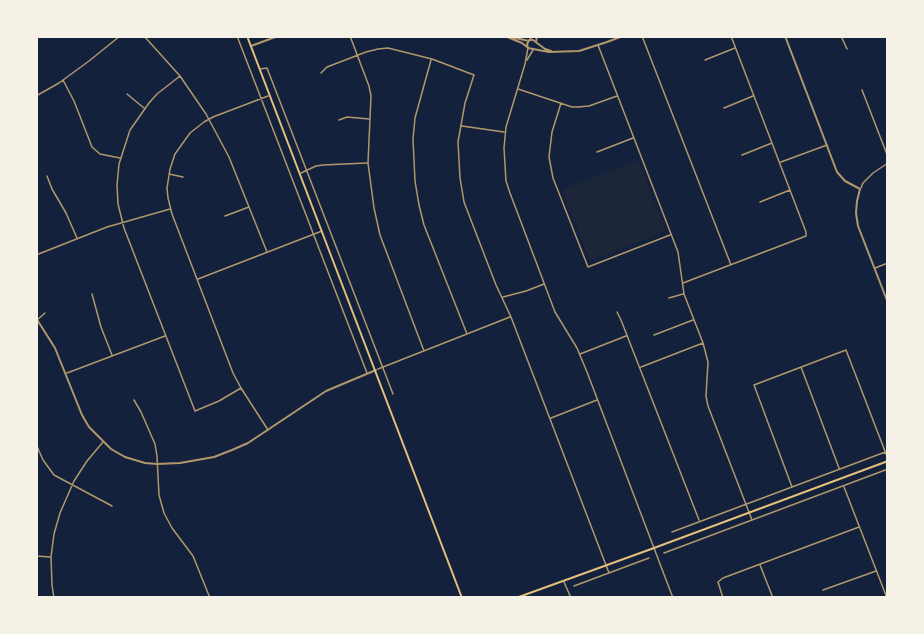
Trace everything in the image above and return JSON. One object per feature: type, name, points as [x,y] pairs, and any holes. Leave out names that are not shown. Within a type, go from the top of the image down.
[{"type":"main road","points":[[247,36],[462,598]]},
{"type":"main road","points":[[516,598],[888,460]]},
{"type":"street","points":[[36,39],[40,36]]},
{"type":"street","points":[[36,96],[63,80],[120,36]]},
{"type":"street","points":[[144,36],[180,76],[209,119],[229,157],[267,252]]},
{"type":"street","points":[[237,36],[367,373]]},
{"type":"street","points":[[251,46],[278,36]]},
{"type":"street","points":[[350,36],[369,86],[372,105],[368,163],[380,235],[424,351]]},
{"type":"street","points":[[532,36],[527,44],[525,64],[505,132],[506,181],[558,318],[580,354],[672,598]]},
{"type":"street","points":[[525,64],[534,49],[537,36]]},
{"type":"street","points":[[506,37],[528,48],[544,52],[570,52],[623,36]]},
{"type":"street","points":[[642,36],[731,265]]},
{"type":"street","points":[[682,283],[806,236],[807,231],[731,36]]},
{"type":"street","points":[[785,36],[837,172],[845,181],[860,189]]},
{"type":"street","points":[[841,36],[847,49]]},
{"type":"street","points":[[506,37],[529,40],[552,51]]},
{"type":"street","points":[[598,45],[678,252],[684,294],[708,362],[706,396],[708,406],[752,520]]},
{"type":"street","points":[[321,74],[327,67],[358,55],[388,48],[432,59],[474,75],[465,103],[458,142],[464,202],[511,317],[609,573]]},
{"type":"street","points":[[705,60],[735,48]]},
{"type":"street","points":[[432,59],[415,118],[413,139],[415,181],[424,225],[467,334]]},
{"type":"street","points":[[260,69],[267,68],[393,394]]},
{"type":"street","points":[[180,76],[157,94],[130,130],[118,174],[117,196],[122,223],[195,411],[241,388]]},
{"type":"street","points":[[63,80],[92,147],[100,154],[121,158]]},
{"type":"street","points":[[517,89],[572,107],[583,107],[618,96]]},
{"type":"street","points":[[862,90],[888,157]]},
{"type":"street","points":[[127,94],[145,108]]},
{"type":"street","points":[[268,430],[233,373],[171,209],[167,188],[171,162],[190,133],[209,119],[269,95]]},
{"type":"street","points":[[724,108],[754,95]]},
{"type":"street","points":[[561,103],[552,132],[549,157],[553,178],[588,267],[671,234]]},
{"type":"street","points":[[339,120],[346,117],[370,119]]},
{"type":"street","points":[[460,125],[505,132]]},
{"type":"street","points":[[597,152],[634,138]]},
{"type":"street","points":[[742,155],[772,143]]},
{"type":"street","points":[[780,162],[827,145]]},
{"type":"street","points":[[300,173],[323,165],[368,163]]},
{"type":"street","points":[[888,163],[863,183],[856,213],[858,226],[888,303]]},
{"type":"street","points":[[169,174],[183,177]]},
{"type":"street","points":[[47,176],[77,239]]},
{"type":"street","points":[[760,201],[790,190]]},
{"type":"street","points":[[225,216],[249,207]]},
{"type":"street","points":[[36,255],[107,227],[171,209]]},
{"type":"street","points":[[198,280],[322,231]]},
{"type":"street","points":[[874,268],[888,263]]},
{"type":"street","points":[[502,297],[526,291],[544,283]]},
{"type":"street","points":[[92,294],[112,356]]},
{"type":"street","points":[[669,298],[684,294]]},
{"type":"street","points":[[616,312],[700,521]]},
{"type":"street","points":[[45,313],[36,319],[51,340],[89,427],[125,457],[157,464],[180,464],[213,457],[240,447],[326,391],[511,317]]},
{"type":"street","points":[[654,335],[693,320]]},
{"type":"street","points":[[66,373],[165,336]]},
{"type":"street","points":[[580,354],[627,336]]},
{"type":"street","points":[[640,368],[703,343]]},
{"type":"street","points":[[792,487],[754,385],[846,350],[887,451],[888,460]]},
{"type":"street","points":[[801,367],[839,469]]},
{"type":"street","points":[[134,400],[152,436],[157,456],[159,495],[164,513],[193,556],[210,598]]},
{"type":"street","points":[[550,418],[597,400]]},
{"type":"street","points":[[54,598],[51,557],[60,513],[71,485],[103,441]]},
{"type":"street","points":[[36,444],[50,471],[60,479],[112,506]]},
{"type":"street","points":[[672,532],[887,451]]},
{"type":"street","points":[[664,553],[888,469]]},
{"type":"street","points":[[843,486],[887,598]]},
{"type":"street","points":[[723,598],[718,582],[723,578],[859,527]]},
{"type":"street","points":[[36,556],[51,557]]},
{"type":"street","points":[[574,586],[649,558]]},
{"type":"street","points":[[760,565],[773,598]]},
{"type":"street","points":[[823,590],[876,570]]},
{"type":"street","points":[[564,580],[571,598]]},
{"type":"shaded area","points":[[638,160],[665,229],[664,232],[591,261],[562,190]]}]
